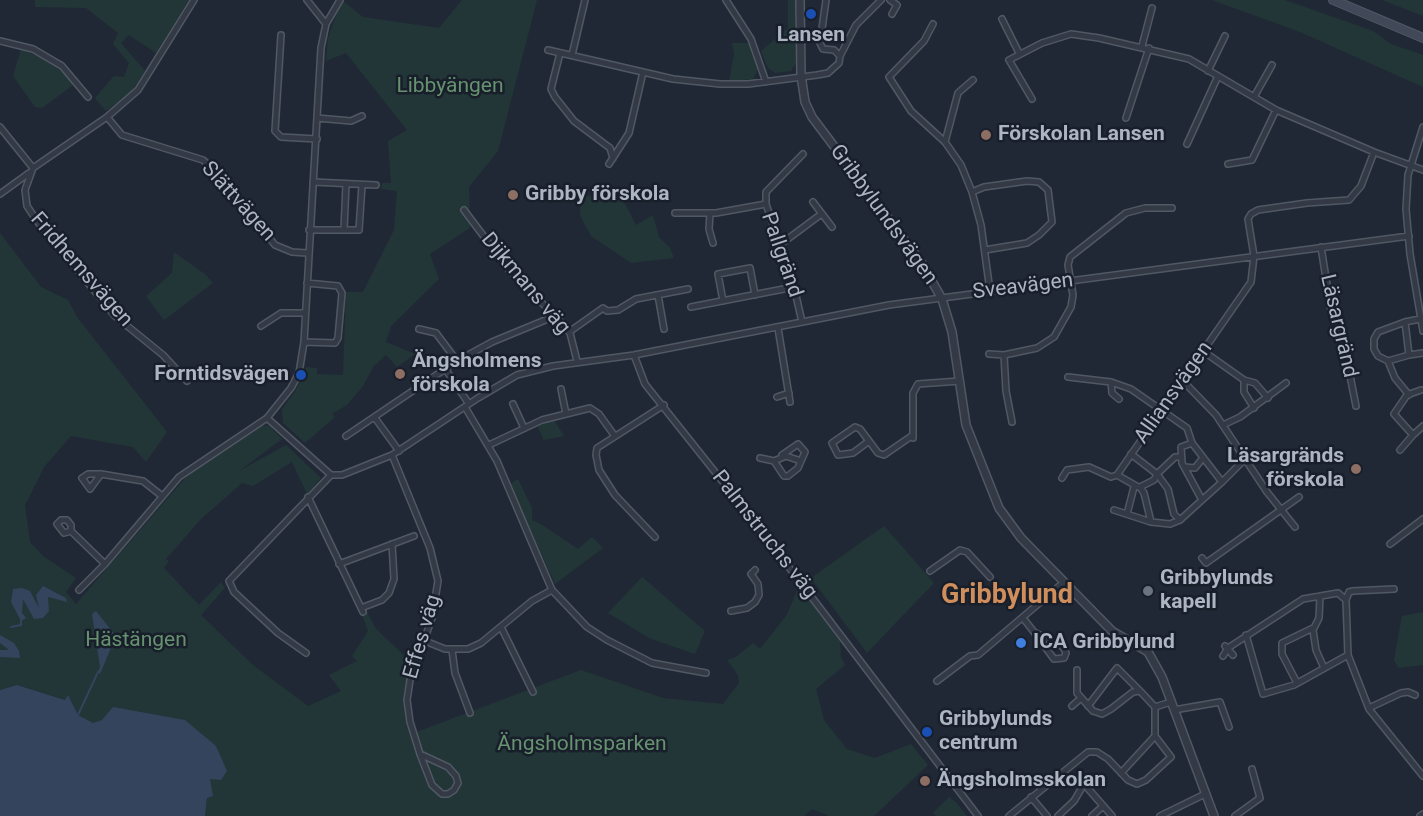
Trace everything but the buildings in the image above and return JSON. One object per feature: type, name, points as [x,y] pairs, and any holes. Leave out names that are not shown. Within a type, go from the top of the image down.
[{"type":"main road","points":[[1333,0],[1422,36]]},
{"type":"street","points":[[0,194],[128,101],[143,84],[194,0]]},
{"type":"street","points":[[307,0],[326,24]]},
{"type":"street","points":[[79,590],[105,564],[179,477],[267,418],[291,388],[299,373],[317,139],[321,48],[326,24],[340,0]]},
{"type":"street","points":[[572,55],[585,0]]},
{"type":"street","points":[[726,0],[751,39],[766,82]]},
{"type":"street","name":"Gribbylundsvägen","points":[[800,0],[801,75],[805,102],[812,117],[921,262],[942,299],[952,333],[966,425],[999,508],[1007,521],[1063,583],[1112,631],[1148,652],[1171,702],[1214,816]]},
{"type":"street","points":[[826,0],[820,43],[823,49],[834,50],[840,56]]},
{"type":"street","points":[[548,50],[673,79],[720,84],[766,82],[801,75],[828,73],[838,63],[856,25],[881,0]]},
{"type":"street","points":[[890,0],[897,5],[892,14]]},
{"type":"street","points":[[1142,46],[1152,8]]},
{"type":"street","points":[[1002,20],[1019,52]]},
{"type":"street","points":[[933,24],[924,41],[889,77],[911,111],[945,142],[961,165],[972,192],[985,250],[990,291]]},
{"type":"street","points":[[1032,99],[1009,60],[1019,52],[1071,34],[1142,46],[1189,59],[1276,110],[1374,152],[1423,170]]},
{"type":"street","points":[[281,35],[275,130],[281,137],[317,139]]},
{"type":"street","points":[[1208,71],[1225,36]]},
{"type":"street","points":[[0,41],[33,49],[62,66],[88,97]]},
{"type":"street","points":[[1126,118],[1149,48]]},
{"type":"street","points":[[560,52],[551,89],[574,121],[610,148],[613,158]]},
{"type":"street","points":[[1254,97],[1272,65]]},
{"type":"street","points":[[609,164],[626,141],[643,72]]},
{"type":"street","points":[[1187,144],[1218,76]]},
{"type":"street","points":[[945,142],[958,93],[973,80]]},
{"type":"street","points":[[1228,164],[1252,160],[1276,110]]},
{"type":"street","points":[[317,118],[351,121],[362,116]]},
{"type":"street","name":"Slättvägen","points":[[107,117],[122,135],[203,160],[217,173],[275,245],[292,252],[307,253]]},
{"type":"street","points":[[0,127],[31,170]]},
{"type":"street","points":[[1423,127],[1410,165],[1406,209],[1423,331]]},
{"type":"street","name":"Alliansvägen","points":[[1117,475],[1251,282],[1254,256],[1248,219],[1251,214],[1258,210],[1348,200],[1361,186],[1374,152]]},
{"type":"street","points":[[766,204],[766,192],[803,154]]},
{"type":"street","name":"Fridhemsvägen","points":[[31,170],[25,190],[27,206],[37,220],[116,316],[163,355],[187,381]]},
{"type":"street","points":[[313,182],[376,185]]},
{"type":"street","points":[[972,192],[984,187],[1039,182],[1048,190],[1052,222],[1027,243],[985,250]]},
{"type":"street","points":[[344,230],[346,184]]},
{"type":"street","points":[[309,230],[358,230],[362,185]]},
{"type":"street","points":[[813,202],[820,215],[832,227]]},
{"type":"street","name":"Pallgränd","points":[[675,213],[711,213],[766,204],[781,244],[802,322]]},
{"type":"street","points":[[989,354],[1004,355],[1037,348],[1054,337],[1071,307],[1073,280],[1068,265],[1070,257],[1113,220],[1126,213],[1145,208],[1172,208]]},
{"type":"street","name":"Dijkmans väg","points":[[464,210],[503,264],[569,332],[577,361]]},
{"type":"street","points":[[711,213],[709,229],[713,243]]},
{"type":"street","points":[[781,244],[820,215]]},
{"type":"street","name":"Sveavägen","points":[[331,475],[342,475],[392,455],[517,375],[577,361],[634,355],[802,322],[990,291],[1409,236]]},
{"type":"street","name":"Läsargränd","points":[[1321,247],[1331,310],[1340,325],[1356,406]]},
{"type":"street","points":[[723,301],[718,274],[750,268],[755,295]]},
{"type":"street","points":[[303,342],[335,343],[338,339],[342,293],[338,286],[307,283]]},
{"type":"street","points":[[691,307],[794,287]]},
{"type":"street","points":[[569,332],[603,308],[607,311],[618,310],[636,299],[688,289]]},
{"type":"street","points":[[658,295],[664,329]]},
{"type":"street","points":[[261,327],[281,313],[305,313]]},
{"type":"street","points":[[346,436],[457,361],[492,342],[555,316]]},
{"type":"street","points":[[1409,395],[1395,378],[1388,361],[1378,356],[1374,349],[1374,339],[1378,332],[1420,319]]},
{"type":"street","points":[[1405,322],[1411,348],[1410,355]]},
{"type":"street","points":[[419,328],[436,333],[457,361]]},
{"type":"street","points":[[778,328],[790,402]]},
{"type":"street","points":[[1203,351],[1244,380],[1255,383],[1268,398]]},
{"type":"street","points":[[1388,361],[1423,354]]},
{"type":"street","name":"Palmstruchs väg","points":[[634,355],[645,384],[664,405],[978,816]]},
{"type":"street","points":[[1004,355],[1006,391],[1012,422]]},
{"type":"street","points":[[446,370],[489,445],[552,590],[581,621],[607,640],[652,663],[705,673]]},
{"type":"street","points":[[1068,377],[1111,382],[1131,389],[1162,410],[1187,428],[1192,443],[1202,459],[1222,482]]},
{"type":"street","points":[[1244,380],[1244,392],[1254,408]]},
{"type":"street","points":[[869,441],[853,453],[838,455],[832,443],[855,427],[860,429],[869,441],[878,453],[884,455],[913,437],[913,393],[918,384],[960,381]]},
{"type":"street","points":[[1183,381],[1202,398],[1223,425],[1244,460],[1295,527]]},
{"type":"street","points":[[1111,382],[1112,393],[1119,399]]},
{"type":"street","points":[[1223,425],[1254,408],[1286,383]]},
{"type":"street","points":[[561,389],[566,414]]},
{"type":"street","points":[[1413,435],[1394,414],[1409,395],[1421,390]]},
{"type":"street","points":[[777,397],[789,393]]},
{"type":"street","points":[[513,404],[524,428]]},
{"type":"street","points":[[655,537],[615,495],[599,470],[597,447],[664,405]]},
{"type":"street","points":[[489,445],[524,428],[590,408],[599,414],[614,435]]},
{"type":"street","points":[[267,418],[331,475],[229,581],[234,592],[278,633],[306,653]]},
{"type":"street","points":[[375,418],[399,451]]},
{"type":"street","points":[[1400,450],[1423,426]]},
{"type":"street","points":[[1192,443],[1181,447],[1181,457],[1202,500]]},
{"type":"street","points":[[760,458],[774,461],[798,444],[805,452],[798,468],[784,476],[774,461]]},
{"type":"street","points":[[1131,454],[1157,474],[1168,489],[1174,514],[1180,520]]},
{"type":"street","name":"Effes väg","points":[[392,455],[435,563],[438,581],[436,601],[425,641],[410,680],[407,700],[410,722],[420,754],[436,790],[448,794],[454,790],[458,783],[456,776],[448,768],[420,754]]},
{"type":"street","points":[[782,457],[796,457],[801,461]]},
{"type":"street","points":[[1127,514],[1137,487],[1154,480],[1157,474],[1175,457],[1181,457]]},
{"type":"street","points":[[1184,467],[1195,468],[1202,459]]},
{"type":"street","points":[[1114,510],[1151,522],[1170,524],[1180,520],[1244,460]]},
{"type":"street","points":[[1062,478],[1067,470],[1089,467],[1111,477],[1117,475],[1144,493],[1151,522]]},
{"type":"street","points":[[101,474],[143,481],[162,496]]},
{"type":"street","points":[[308,497],[362,610],[382,600],[389,592],[394,579],[392,544]]},
{"type":"street","points":[[1202,558],[1206,563],[1299,497]]},
{"type":"street","points":[[1390,544],[1423,519]]},
{"type":"street","points":[[71,531],[105,564]]},
{"type":"street","points":[[339,564],[414,536]]},
{"type":"street","points":[[930,571],[960,550],[967,552],[990,576]]},
{"type":"street","points":[[731,611],[747,608],[755,602],[759,595],[758,584],[752,574],[754,570]]},
{"type":"street","points":[[938,681],[970,656],[978,655],[1063,583]]},
{"type":"street","points":[[1394,589],[1353,591],[1346,600],[1348,656],[1369,708],[1423,776]]},
{"type":"street","points":[[425,641],[452,650],[468,649],[481,643],[532,601],[552,590]]},
{"type":"street","points":[[1223,656],[1226,647],[1303,599],[1338,593],[1346,600]]},
{"type":"street","points":[[1297,683],[1282,654],[1282,643],[1313,628],[1319,618],[1320,596]]},
{"type":"street","points":[[1023,618],[1054,659],[1064,658],[1066,653],[1059,643],[1034,632]]},
{"type":"street","points":[[501,627],[533,692]]},
{"type":"street","points":[[1313,628],[1316,650],[1324,668]]},
{"type":"street","points":[[1246,635],[1263,694],[1297,683],[1348,656]]},
{"type":"street","points":[[1226,647],[1233,655]]},
{"type":"street","points":[[452,650],[455,673],[470,713]]},
{"type":"street","points":[[1009,816],[1088,752],[1097,752],[1137,784],[1146,780],[1171,757],[1155,736],[1155,707],[1117,668],[1088,706]]},
{"type":"street","points":[[1077,670],[1077,693],[1088,706],[1102,714],[1133,692],[1140,691]]},
{"type":"street","points":[[1369,708],[1401,693],[1408,692],[1415,695]]},
{"type":"street","points":[[1072,706],[1082,698]]},
{"type":"street","points":[[1155,707],[1171,702]]},
{"type":"street","points":[[1174,710],[1220,702],[1229,727]]},
{"type":"street","points":[[1121,773],[1155,736]]},
{"type":"street","points":[[1418,768],[1423,763]]},
{"type":"street","points":[[1235,816],[1260,798],[1252,769]]},
{"type":"street","points":[[1058,816],[1074,801],[1084,784],[1112,816]]},
{"type":"street","points":[[1163,815],[1205,794]]},
{"type":"street","points":[[1031,797],[1047,816]]},
{"type":"street","points":[[1092,816],[1103,806]]},
{"type":"green space","points":[[35,0],[189,0],[156,53],[129,35],[121,43],[145,71],[131,93],[106,111],[95,98],[114,76],[124,77],[129,63],[113,44],[118,33],[86,8],[35,7]]},
{"type":"green space","name":"Libbyängen","points":[[462,0],[537,0],[498,151],[469,187],[470,228],[430,254],[439,279],[391,326],[386,342],[415,354],[397,367],[386,355],[373,367],[363,386],[347,405],[332,414],[335,417],[305,443],[283,423],[282,409],[295,392],[306,367],[317,368],[317,374],[343,375],[346,292],[363,292],[394,230],[397,191],[381,189],[382,183],[391,183],[388,141],[407,130],[346,53],[326,61],[328,38],[343,1],[363,17],[439,28]]},
{"type":"green space","points":[[788,0],[795,0],[796,63],[791,71],[775,73],[768,68],[761,51],[788,28]]},
{"type":"green space","points":[[1212,0],[1285,0],[1373,31],[1391,44],[1423,55],[1423,87],[1300,32]]},
{"type":"green space","points":[[1382,0],[1423,0],[1423,16]]},
{"type":"green space","points":[[732,43],[748,43],[758,69],[753,79],[729,81],[734,54]]},
{"type":"green space","points":[[21,49],[50,62],[70,79],[73,85],[42,108],[35,107],[13,76]]},
{"type":"green space","points":[[581,195],[623,200],[636,225],[653,215],[659,237],[670,248],[674,258],[631,263],[591,236],[580,215]]},
{"type":"green space","points":[[0,233],[41,287],[68,300],[77,317],[167,432],[146,462],[133,447],[71,436],[44,467],[25,505],[30,542],[43,556],[76,578],[66,592],[76,604],[187,476],[226,449],[203,462],[262,425],[269,426],[282,439],[239,471],[286,445],[321,478],[307,494],[292,462],[253,486],[242,483],[201,519],[166,559],[169,561],[164,568],[199,605],[221,582],[225,588],[201,615],[253,665],[308,706],[341,691],[329,675],[357,661],[352,656],[368,631],[362,615],[367,612],[376,629],[410,661],[403,697],[407,728],[411,737],[419,731],[581,670],[663,698],[723,704],[739,683],[738,675],[727,660],[736,657],[753,643],[760,649],[786,616],[799,587],[840,641],[841,657],[845,665],[816,689],[824,720],[847,749],[875,758],[911,744],[928,765],[874,816],[829,816],[812,809],[804,816],[205,816],[207,798],[102,720],[93,724],[78,715],[68,695],[66,700],[17,685],[0,690]]},
{"type":"green space","points":[[174,252],[206,275],[213,283],[164,320],[146,296],[172,273]]},
{"type":"green space","points":[[554,420],[564,436],[544,440],[537,425]]},
{"type":"green space","points":[[518,479],[532,508],[532,520],[578,549],[592,537],[603,548],[555,584],[510,484]]},
{"type":"green space","points":[[884,526],[934,583],[867,653],[811,578]]},
{"type":"green space","points":[[642,577],[705,631],[695,654],[649,638],[608,613]]},
{"type":"green space","points":[[1423,612],[1423,665],[1398,668],[1394,660],[1402,616]]},
{"type":"green space","points":[[949,797],[967,816],[936,816],[933,813]]},
{"type":"water","points":[[43,586],[66,598],[67,602],[48,597],[49,611],[43,618],[34,619],[23,599],[22,613],[26,618],[21,621],[11,602],[13,589],[22,588],[30,591],[39,608],[36,595]]},
{"type":"water","points":[[96,611],[116,636],[100,674],[92,614]]},
{"type":"water","points":[[0,635],[14,643],[20,658],[0,657],[0,650],[9,650],[0,643]]},
{"type":"water","points":[[17,685],[65,700],[68,695],[78,715],[93,723],[102,720],[113,707],[185,720],[216,746],[227,771],[221,780],[210,779],[213,796],[207,798],[205,816],[0,816],[0,690]]},
{"type":"waterway","points":[[11,627],[21,625],[21,621]]},
{"type":"waterway","points":[[78,715],[98,672]]},
{"type":"place","name":"Lansen","points":[[811,14]]},
{"type":"place","name":"Förskolan Lansen","points":[[986,135]]},
{"type":"place","name":"Gribby förskola","points":[[513,195]]},
{"type":"place","name":"Ängsholmens förskola","points":[[400,374]]},
{"type":"place","name":"Forntidsvägen","points":[[301,375]]},
{"type":"place","name":"Läsargränds förskola","points":[[1356,469]]},
{"type":"place","name":"Gribbylunds kapell","points":[[1148,591]]},
{"type":"place","name":"ICA Gribbylund","points":[[1021,643]]},
{"type":"place","name":"Gribbylunds centrum","points":[[927,732]]},
{"type":"place","name":"Ängsholmsskolan","points":[[925,781]]},
{"type":"district","name":"Gribbylund","points":[[1007,596]]},
{"type":"park label","name":"Hästängen","points":[[136,641]]},
{"type":"park label","name":"Ängsholmsparken","points":[[582,745]]}]
